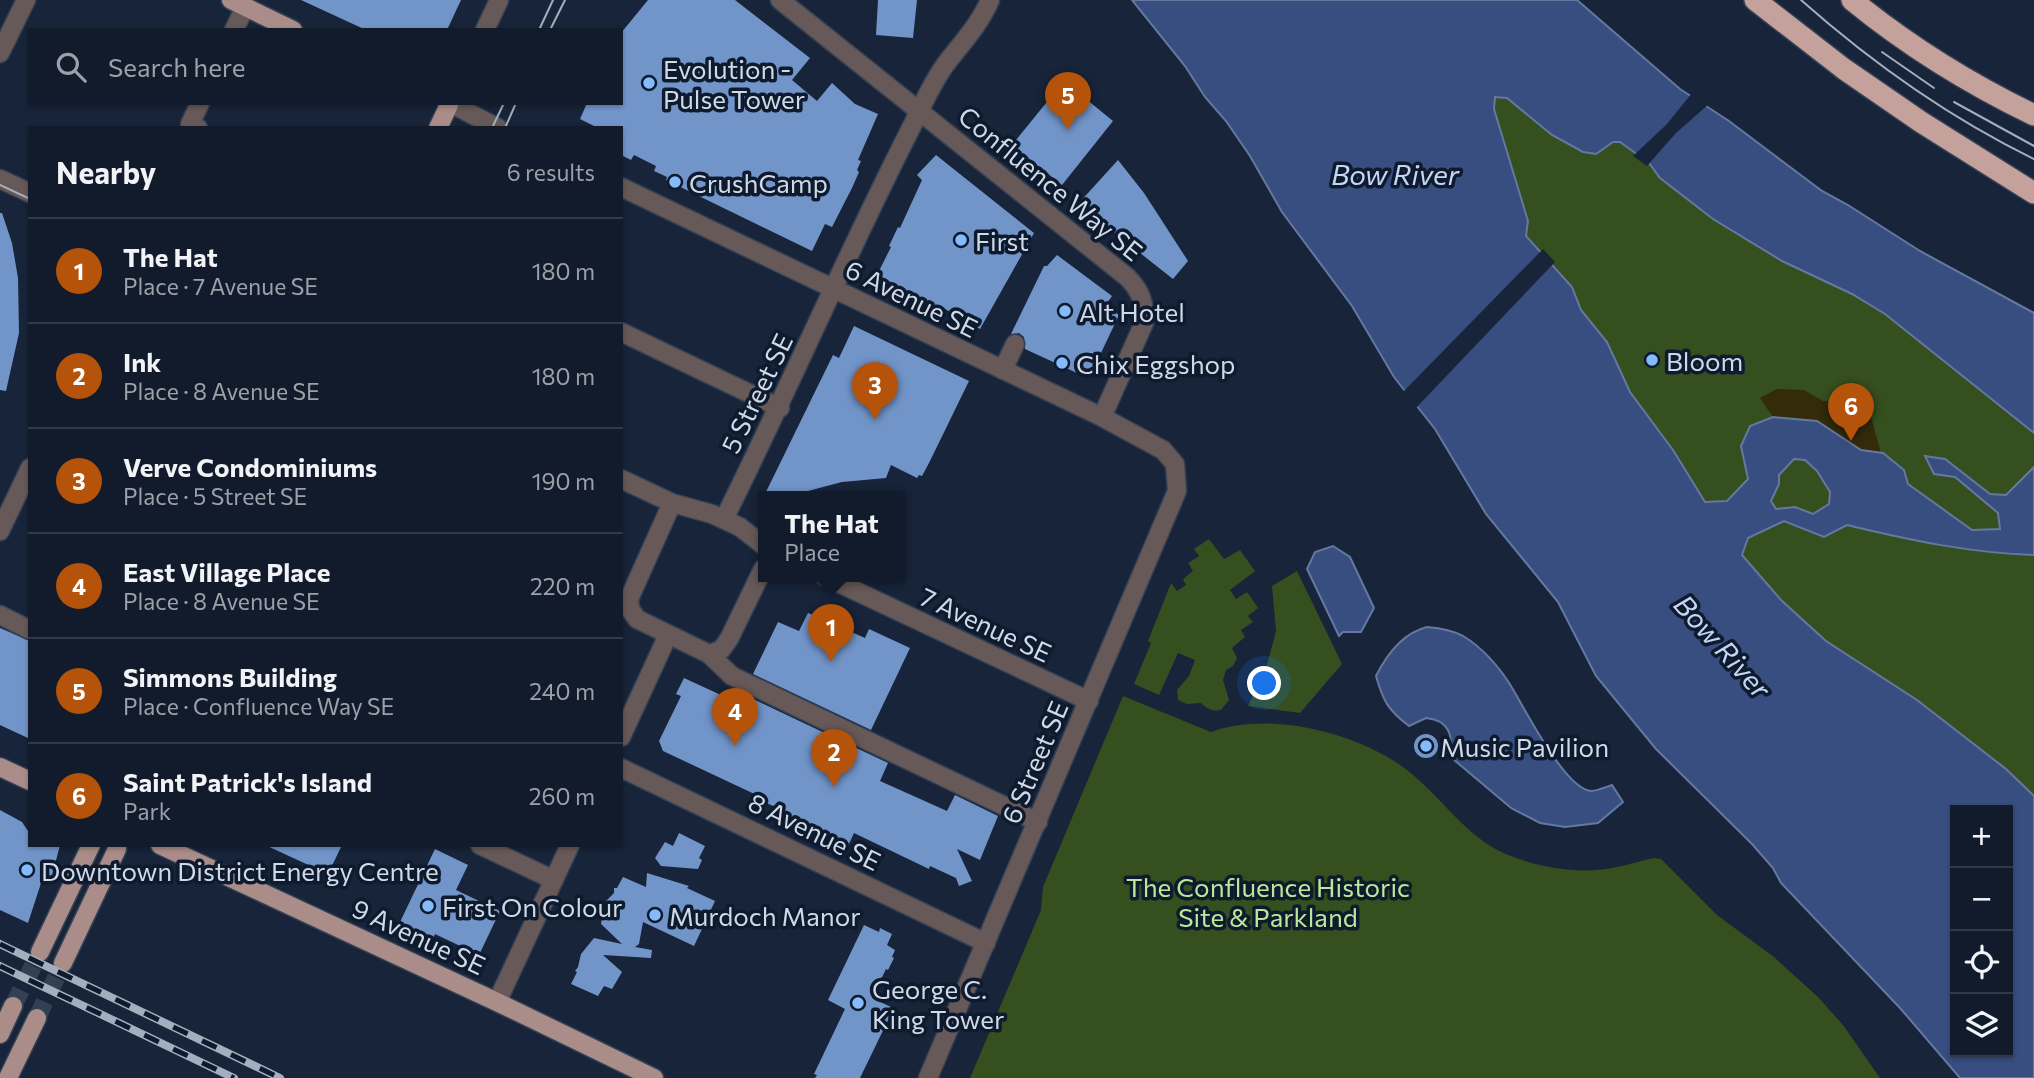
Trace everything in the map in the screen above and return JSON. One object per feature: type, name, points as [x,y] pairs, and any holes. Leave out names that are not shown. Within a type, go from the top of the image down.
[{"type":"highway","points":[[1755,0],[1844,69],[2034,193]]},
{"type":"highway","points":[[1852,0],[1990,94],[2034,115]]},
{"type":"main road","points":[[238,3],[289,28]]},
{"type":"main road","points":[[439,126],[449,105]]},
{"type":"main road","points":[[0,766],[28,781]]},
{"type":"main road","points":[[40,951],[90,847]]},
{"type":"main road","points":[[64,963],[117,847]]},
{"type":"main road","name":"9 Avenue SE","points":[[164,847],[654,1078]]},
{"type":"main road","points":[[0,1034],[13,1006]]},
{"type":"main road","points":[[8,1078],[37,1018]]},
{"type":"street","points":[[0,53],[26,0]]},
{"type":"street","points":[[486,28],[499,0]]},
{"type":"street","name":"Confluence Way SE","points":[[780,0],[920,110],[1140,290],[1145,308],[1144,323],[1102,417]]},
{"type":"street","name":"5 Street SE","points":[[724,519],[780,408],[920,110],[943,68],[984,14],[990,0]]},
{"type":"street","points":[[234,28],[238,3]]},
{"type":"street","points":[[194,126],[190,124],[199,105]]},
{"type":"street","points":[[451,105],[494,126]]},
{"type":"street","points":[[0,179],[28,193]]},
{"type":"street","name":"6 Avenue SE","points":[[623,188],[1102,417],[1163,450],[1175,464]]},
{"type":"street","points":[[623,333],[780,408]]},
{"type":"street","points":[[1003,370],[1015,344]]},
{"type":"street","name":"6 Street SE","points":[[928,1078],[1177,491],[1175,464]]},
{"type":"street","points":[[0,531],[28,478]]},
{"type":"street","points":[[623,480],[672,503],[724,519],[758,541]]},
{"type":"street","points":[[672,503],[629,599],[629,619],[709,654],[732,676],[1038,822]]},
{"type":"street","points":[[709,654],[721,650],[729,639],[758,579]]},
{"type":"street","name":"7 Avenue SE","points":[[837,582],[1089,701]]},
{"type":"street","points":[[0,615],[28,629]]},
{"type":"street","points":[[623,733],[668,635]]},
{"type":"street","name":"8 Avenue SE","points":[[623,769],[986,943]]},
{"type":"street","points":[[484,847],[554,880]]},
{"type":"street","points":[[497,1002],[569,847]]},
{"type":"green space","points":[[1495,97],[1507,98],[1552,135],[1596,153],[1613,141],[1620,142],[1649,163],[1660,178],[1713,219],[1782,261],[1852,294],[1885,314],[2034,433],[2034,796],[2006,769],[1917,700],[1826,641],[1747,564],[1673,450],[1630,392],[1607,342],[1581,310],[1572,287],[1526,236],[1528,221],[1494,109]]},
{"type":"green space","points":[[1209,539],[1224,559],[1240,550],[1255,571],[1230,590],[1236,599],[1247,592],[1258,608],[1248,616],[1253,622],[1241,630],[1245,637],[1232,648],[1237,658],[1233,666],[1226,670],[1223,680],[1229,700],[1218,711],[1210,710],[1201,703],[1187,704],[1178,700],[1177,690],[1189,676],[1195,660],[1178,653],[1159,695],[1134,684],[1171,583],[1177,591],[1186,585],[1183,579],[1193,571],[1188,563],[1199,556],[1194,549]]},
{"type":"green space","points":[[1297,571],[1342,664],[1300,713],[1248,706],[1267,665],[1276,631],[1272,586]]},
{"type":"green space","name":"The Confluence Historic Site & Parkland","points":[[1123,696],[1211,732],[1259,723],[1286,725],[1313,729],[1364,745],[1407,770],[1467,828],[1493,848],[1529,862],[1563,869],[1597,870],[1654,858],[1661,859],[1717,915],[1774,957],[1818,997],[1843,1025],[1880,1078],[970,1078],[1041,910],[1043,887]]},
{"type":"sand","points":[[1777,389],[1804,390],[1823,401],[1867,402],[1881,453],[1861,450],[1817,421],[1773,417],[1760,398]]},
{"type":"water","name":"Bow River","points":[[1132,0],[1577,0],[1680,89],[1729,121],[1822,191],[1920,251],[2034,313],[2034,433],[1885,314],[1852,294],[1782,261],[1713,219],[1660,178],[1649,163],[1620,142],[1613,142],[1596,154],[1583,152],[1552,135],[1507,98],[1495,97],[1494,109],[1528,221],[1526,236],[1572,287],[1581,310],[1607,342],[1630,392],[1673,450],[1705,502],[1727,501],[1748,479],[1741,446],[1750,426],[1773,417],[1817,421],[1861,450],[1883,453],[1904,470],[1908,484],[1972,530],[2000,529],[1998,513],[1955,477],[1934,474],[1925,456],[1945,459],[1990,494],[2006,495],[2034,467],[2034,555],[1940,545],[1847,525],[1824,537],[1784,521],[1748,538],[1742,555],[1781,600],[1826,641],[1917,700],[2006,769],[2034,796],[2034,1078],[1960,1078],[1900,1008],[1781,883],[1773,868],[1752,844],[1656,749],[1596,676],[1558,602],[1486,514],[1435,429],[1394,377],[1352,306],[1282,212],[1226,121],[1205,97],[1185,66]],"holes":[[[1794,459],[1805,460],[1817,471],[1830,492],[1829,504],[1813,514],[1795,507],[1776,509],[1771,501],[1779,484],[1779,475]]]},
{"type":"water","points":[[1333,546],[1350,557],[1374,608],[1361,632],[1343,632],[1339,636],[1307,569],[1315,552]]},
{"type":"water","points":[[1427,627],[1454,632],[1477,646],[1507,679],[1546,746],[1570,777],[1581,787],[1591,791],[1612,785],[1623,802],[1598,823],[1565,827],[1540,823],[1511,808],[1447,754],[1450,735],[1444,725],[1426,718],[1409,726],[1402,720],[1387,704],[1376,676],[1385,660],[1403,639]]},
{"type":"pier","points":[[1692,93],[1709,104],[1676,133],[1647,166],[1633,156],[1667,124]]},
{"type":"pier","points":[[1543,249],[1555,262],[1415,409],[1402,393]]},
{"type":"building","points":[[301,0],[461,0],[448,28],[362,28]]},
{"type":"building","points":[[648,0],[735,0],[810,58],[792,80],[817,101],[832,83],[855,104],[878,114],[858,160],[861,161],[857,170],[859,172],[852,188],[832,227],[825,224],[812,251],[666,180],[667,177],[654,171],[656,166],[634,155],[631,160],[623,156],[623,126],[594,126],[580,119],[586,105],[623,105],[623,31]]},
{"type":"building","points":[[878,0],[917,0],[913,38],[876,35]]},
{"type":"building","points":[[1064,81],[1113,121],[1062,185],[1012,145]]},
{"type":"building","name":"First","points":[[936,155],[1034,233],[980,329],[938,305],[937,308],[896,288],[897,285],[877,275],[922,180],[917,175]]},
{"type":"building","points":[[1118,160],[1144,193],[1188,261],[1173,279],[1078,204]]},
{"type":"building","points":[[0,213],[12,243],[18,278],[19,333],[6,391],[0,390]]},
{"type":"building","name":"Alt Hotel","points":[[1057,255],[1112,296],[1105,306],[1119,315],[1092,372],[1081,366],[1077,373],[1025,349],[1024,337],[1019,333],[1011,334],[1044,266]]},
{"type":"building","points":[[854,326],[969,381],[922,476],[917,478],[891,465],[886,478],[842,482],[808,491],[766,491],[833,355],[839,358]]},
{"type":"building","points":[[808,613],[865,638],[869,629],[910,648],[871,730],[753,674],[778,622],[799,631]]},
{"type":"building","points":[[0,628],[28,640],[28,738],[0,725]]},
{"type":"building","points":[[684,678],[747,707],[751,698],[888,763],[880,781],[947,811],[955,795],[998,816],[980,860],[957,849],[972,881],[959,886],[956,878],[930,866],[929,869],[854,833],[847,848],[778,815],[781,809],[766,803],[767,800],[663,751],[659,741],[681,696],[676,694]]},
{"type":"building","name":"Music Pavilion","points":[[1426,734],[1435,737],[1438,746],[1435,755],[1426,758],[1417,755],[1414,746],[1417,737]]},
{"type":"building","name":"Downtown District Energy Centre","points":[[0,810],[22,822],[28,831],[28,847],[59,847],[52,876],[48,881],[42,880],[28,923],[0,910]]},
{"type":"building","points":[[679,833],[705,846],[699,858],[702,860],[698,869],[661,866],[655,858],[665,842],[673,846]]},
{"type":"building","points":[[269,847],[341,847],[328,874]]},
{"type":"building","points":[[435,849],[468,865],[456,890],[500,911],[479,955],[435,934],[433,939],[400,922]]},
{"type":"building","name":"Murdoch Manor","points":[[647,873],[689,886],[687,888],[715,901],[694,946],[643,922],[639,944],[635,947],[652,950],[651,958],[603,955],[622,972],[612,989],[604,986],[598,996],[571,984],[581,954],[594,938],[622,944],[601,924],[605,902],[623,877],[646,887]]},
{"type":"building","name":"George C. King Tower","points":[[864,925],[892,934],[887,945],[895,950],[892,957],[894,958],[872,998],[891,1007],[888,1013],[891,1014],[860,1078],[815,1078],[817,1075],[814,1074],[845,1009],[828,1000]]},
{"type":"tunnel","points":[[13,1006],[40,952]]},
{"type":"tunnel","points":[[37,1018],[63,963]]},
{"type":"tram line","points":[[540,28],[553,0]]},
{"type":"tram line","points":[[551,28],[565,0]]},
{"type":"tram line","points":[[1801,0],[1883,67],[1912,87],[1972,126],[2034,159]]},
{"type":"tram line","points":[[1882,52],[1934,88]]},
{"type":"tram line","points":[[1954,102],[2034,146]]},
{"type":"tram line","points":[[493,126],[503,105]]},
{"type":"tram line","points":[[506,126],[515,105]]},
{"type":"tram line","points":[[0,185],[28,198]]},
{"type":"railway","points":[[0,944],[280,1078]]},
{"type":"railway","points":[[0,966],[234,1078]]},
{"type":"place","name":"Evolution - Pulse Tower","points":[[649,83]]},
{"type":"place","name":"Simmons Building","points":[[1068,130]]},
{"type":"place","name":"CrushCamp","points":[[675,182]]},
{"type":"place","name":"First","points":[[961,240]]},
{"type":"place","name":"Alt Hotel","points":[[1065,311]]},
{"type":"place","name":"Bloom","points":[[1652,360]]},
{"type":"place","name":"Chix Eggshop","points":[[1062,363]]},
{"type":"place","name":"Verve Condominiums","points":[[875,420]]},
{"type":"place","name":"Saint Patrick's Island","points":[[1851,441]]},
{"type":"place","name":"The Hat","points":[[831,662]]},
{"type":"place","name":"East Village Place","points":[[735,746]]},
{"type":"place","name":"Music Pavilion","points":[[1426,746]]},
{"type":"place","name":"Ink","points":[[834,787]]},
{"type":"place","name":"Downtown District Energy Centre","points":[[27,870]]},
{"type":"place","name":"First On Colour","points":[[428,906]]},
{"type":"place","name":"Murdoch Manor","points":[[655,915]]},
{"type":"place","name":"George C. King Tower","points":[[858,1003]]}]
